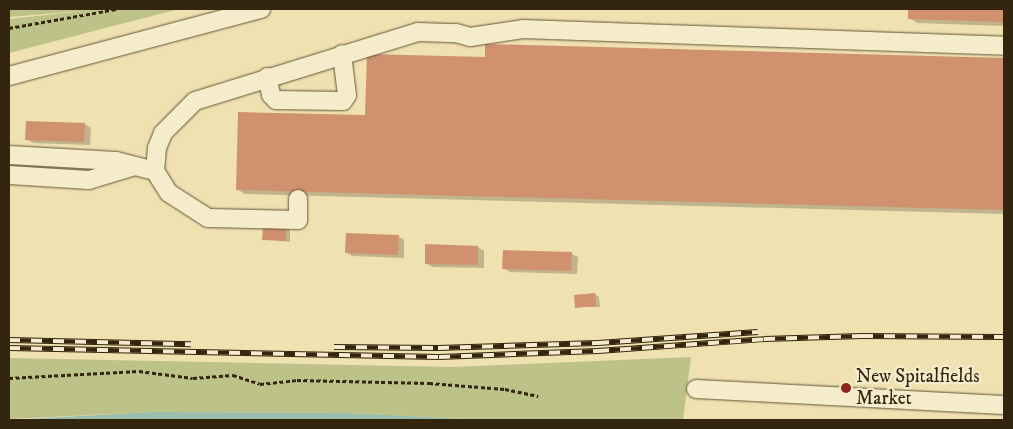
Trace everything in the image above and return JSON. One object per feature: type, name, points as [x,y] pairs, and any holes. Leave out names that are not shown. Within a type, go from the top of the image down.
[{"type":"street","points":[[9,76],[261,9]]},
{"type":"street","points":[[298,199],[298,220],[208,218],[170,192],[156,171],[157,148],[163,133],[195,101],[267,77],[418,32],[456,33],[470,36],[524,29],[1004,46]]},
{"type":"street","points":[[267,77],[271,95],[276,100],[343,101],[347,95],[342,54]]},
{"type":"street","points":[[9,155],[26,166],[83,169],[124,164],[156,171]]},
{"type":"street","points":[[9,176],[89,180],[124,164]]},
{"type":"street","points":[[696,389],[1004,405]]},
{"type":"path","points":[[9,28],[117,9]]},
{"type":"path","points":[[9,378],[139,371],[192,378],[232,375],[260,384],[297,380],[429,383],[506,389],[538,396]]},
{"type":"green space","points":[[9,9],[179,9],[9,53],[9,19],[92,10],[9,17]]},
{"type":"green space","points":[[691,357],[683,420],[487,420],[349,413],[152,412],[9,419],[9,358],[453,367]]},
{"type":"shaded area","points":[[152,412],[349,413],[487,420],[9,420]]},
{"type":"building","points":[[908,9],[1004,9],[1004,22],[908,19]]},
{"type":"building","points":[[485,44],[1004,58],[1004,210],[236,190],[238,112],[365,115],[367,54],[485,57]]},
{"type":"building","points":[[26,121],[85,123],[84,142],[25,140]]},
{"type":"building","points":[[263,226],[286,226],[286,241],[262,240]]},
{"type":"building","points":[[346,233],[399,235],[398,255],[345,253]]},
{"type":"building","points":[[425,244],[478,246],[478,265],[425,264]]},
{"type":"building","points":[[503,250],[572,252],[571,271],[502,269]]},
{"type":"building","points":[[595,293],[596,306],[575,308],[574,295]]},
{"type":"railway","points":[[334,347],[438,348],[598,343],[758,332]]},
{"type":"railway","points":[[9,348],[439,357],[598,351],[764,339],[862,336],[1004,337]]},
{"type":"railway","points":[[9,340],[191,344]]},
{"type":"place","name":"New Spitalfields Market","points":[[846,388]]}]
